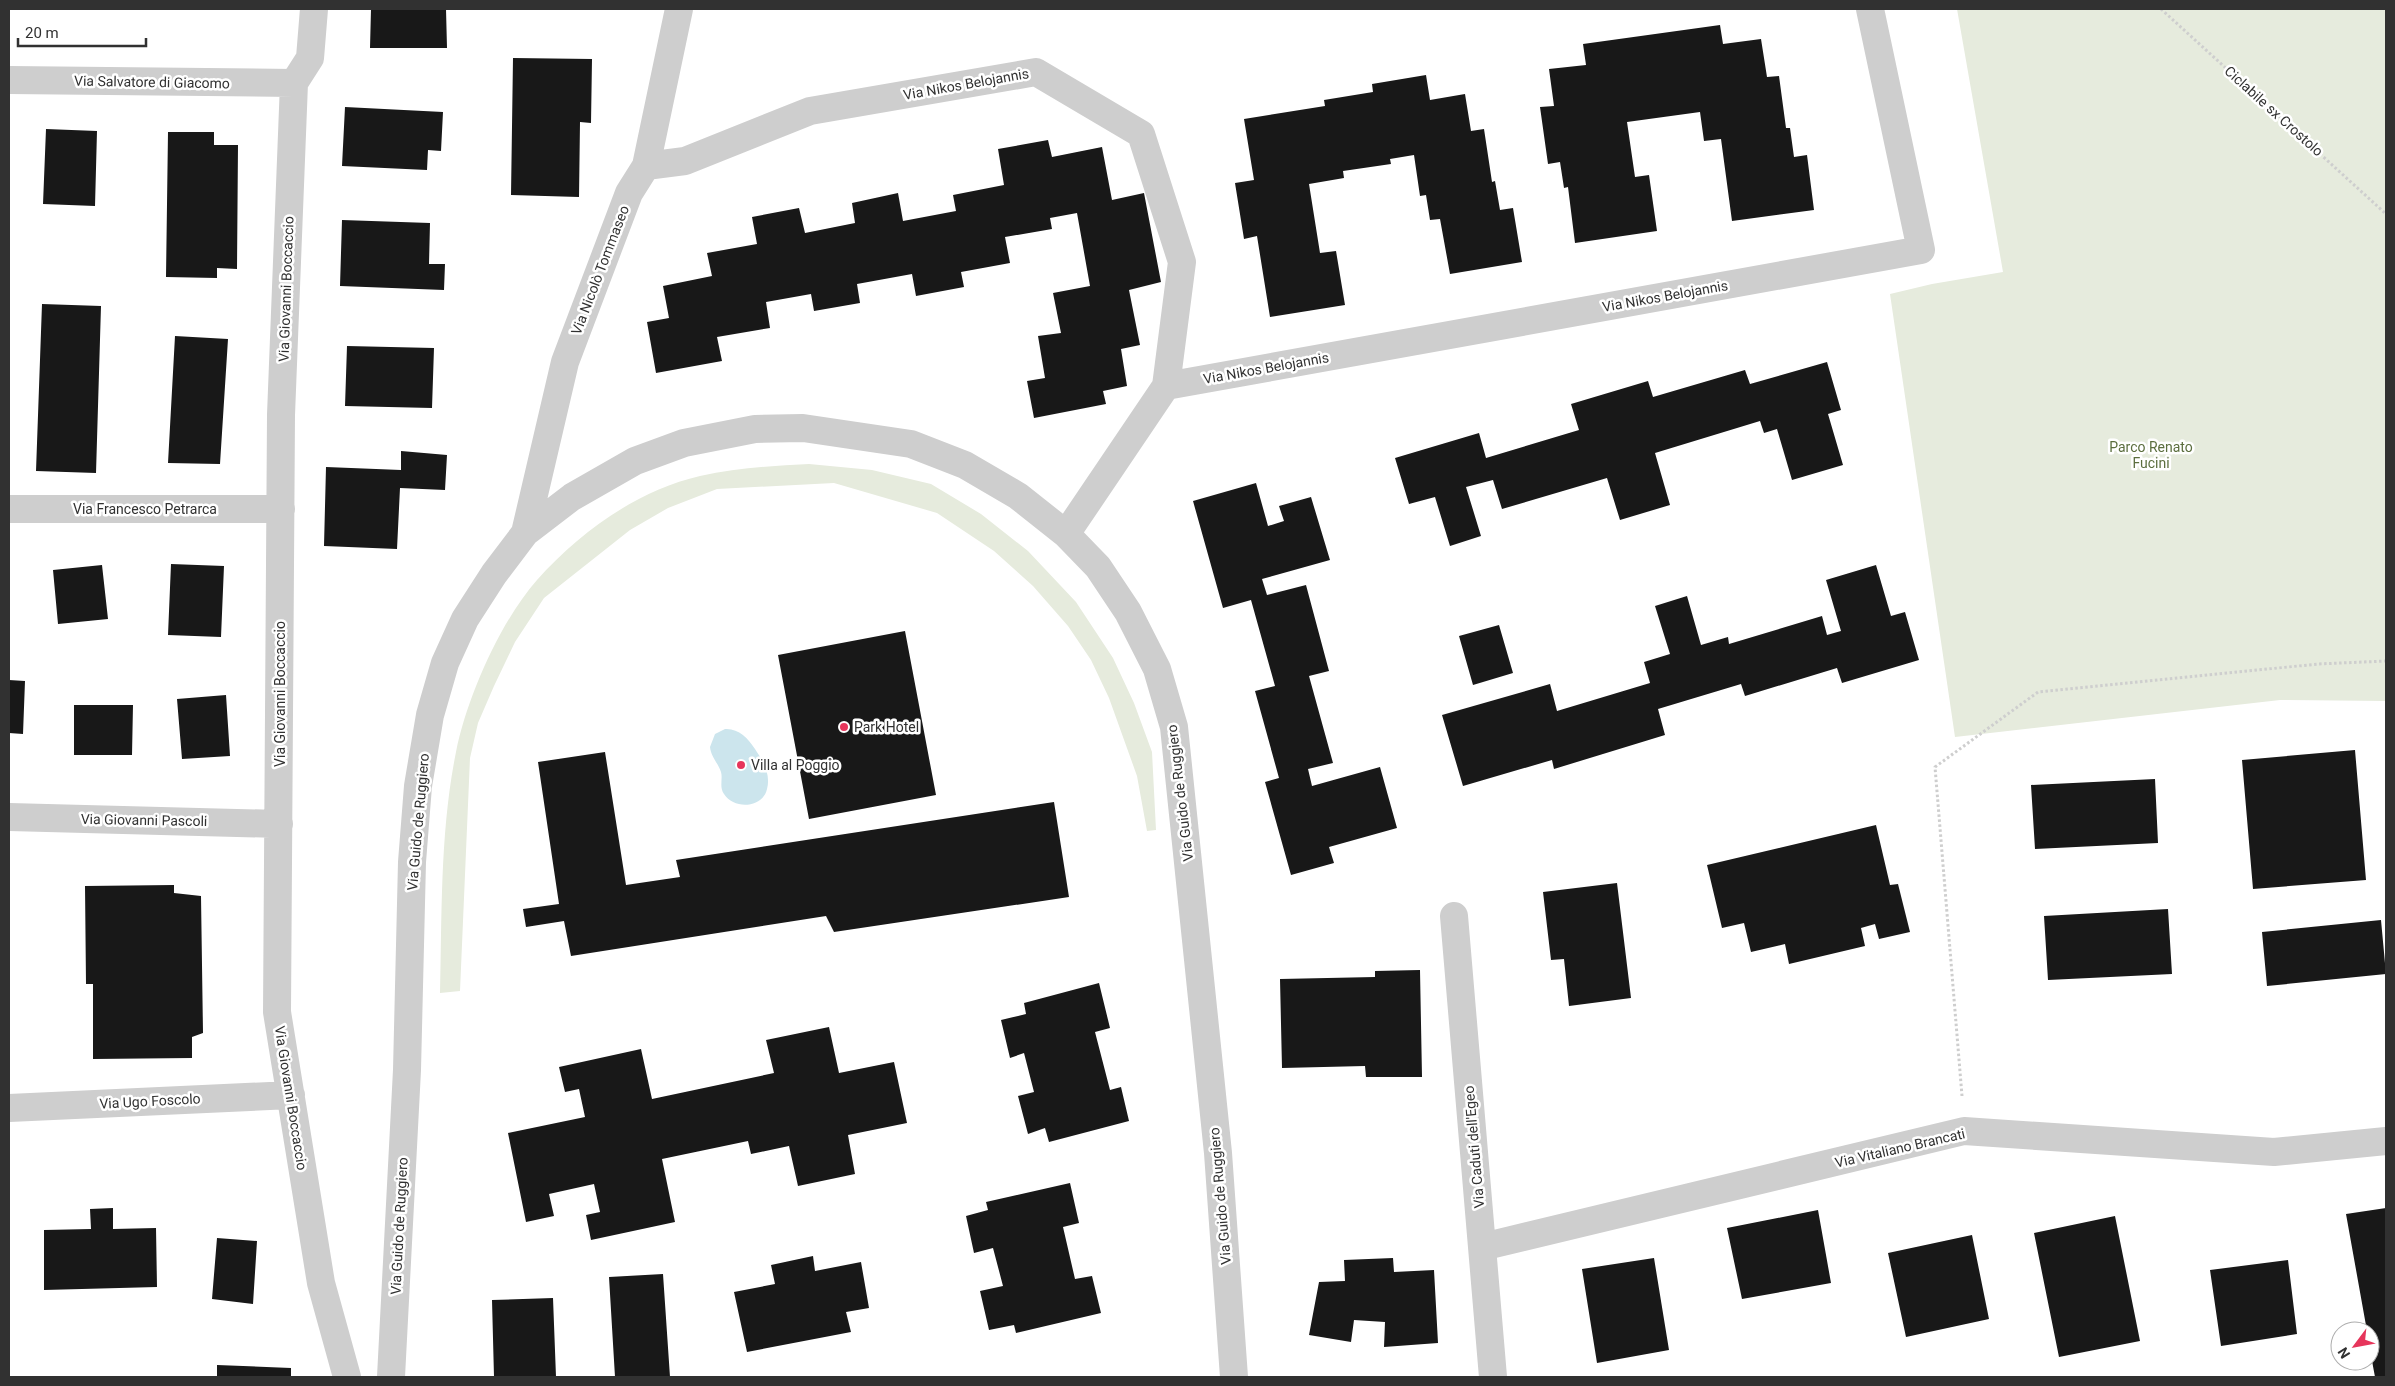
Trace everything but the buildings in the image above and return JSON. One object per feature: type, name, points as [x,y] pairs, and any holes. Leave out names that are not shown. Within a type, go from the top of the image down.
[{"type":"street","points":[[294,83],[310,58],[314,9]]},
{"type":"street","name":"Via Nicolò Tommaseo","points":[[525,533],[565,362],[629,193],[646,166],[679,9]]},
{"type":"street","name":"Via Nikos Belojannis","points":[[1166,386],[1921,250],[1870,9]]},
{"type":"street","name":"Via Nikos Belojannis","points":[[646,166],[685,161],[810,111],[1036,72],[1141,134],[1182,262],[1166,386],[1066,534]]},
{"type":"street","name":"Via Salvatore di Giacomo","points":[[9,80],[294,83]]},
{"type":"street","name":"Via Giovanni Boccaccio","points":[[294,83],[281,415],[277,1012],[321,1284],[347,1377]]},
{"type":"street","name":"Via Guido de Ruggiero","points":[[391,1377],[407,1070],[412,862],[418,786],[430,716],[445,663],[465,619],[494,574],[525,533],[572,497],[635,461],[684,443],[755,429],[803,428],[910,444],[965,465],[1018,496],[1066,534],[1098,567],[1128,612],[1157,669],[1174,727],[1218,1154],[1233,1377]]},
{"type":"street","name":"Via Francesco Petrarca","points":[[9,509],[281,509]]},
{"type":"street","name":"Via Giovanni Pascoli","points":[[9,817],[279,824]]},
{"type":"street","name":"Via Caduti dell'Egeo","points":[[1454,916],[1493,1377]]},
{"type":"street","name":"Via Ugo Foscolo","points":[[9,1108],[291,1095]]},
{"type":"street","name":"Via Vitaliano Brancati","points":[[1482,1247],[1964,1131],[2274,1152],[2386,1141]]},
{"type":"path","name":"Ciclabile sx Crostolo","points":[[2161,9],[2386,214]]},
{"type":"path","points":[[1964,1131],[1935,767],[2038,692],[2318,664],[2386,661]]},
{"type":"green space","name":"Parco Renato Fucini","points":[[1957,9],[2386,9],[2386,701],[2280,700],[1955,737],[1890,294],[1932,284],[2003,272]]},
{"type":"green space","points":[[809,464],[872,470],[931,484],[981,514],[1028,551],[1076,602],[1113,658],[1134,703],[1152,752],[1156,830],[1147,831],[1137,776],[1109,698],[1091,660],[1068,626],[1033,586],[994,551],[937,513],[834,483],[717,489],[668,508],[630,530],[544,598],[515,642],[478,723],[470,758],[460,991],[440,993],[444,842],[456,752],[468,708],[477,684],[498,638],[523,597],[572,545],[611,515],[654,491],[714,473]]},
{"type":"water","name":"Villa al Poggio","points":[[725,729],[734,730],[746,738],[766,768],[768,778],[767,789],[760,800],[754,803],[748,805],[734,803],[724,794],[721,786],[721,772],[710,747],[715,734]]},
{"type":"place","name":"Park Hotel","points":[[844,727]]},
{"type":"place","name":"Villa al Poggio","points":[[741,765]]}]
